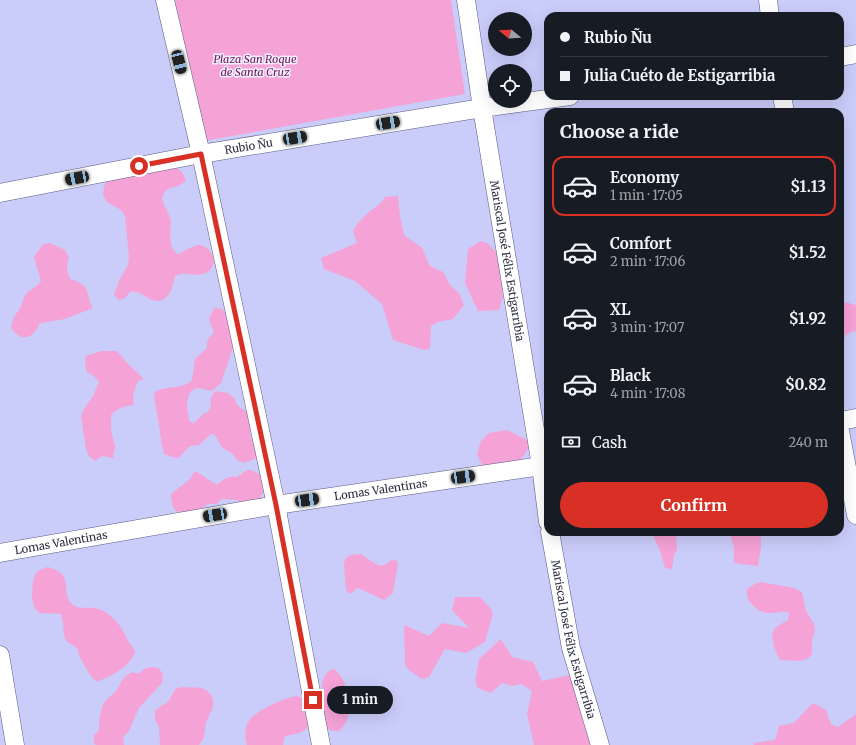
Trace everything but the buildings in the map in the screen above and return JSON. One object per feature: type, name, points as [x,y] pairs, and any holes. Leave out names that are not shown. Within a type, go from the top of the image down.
[{"type":"street","points":[[165,0],[201,154],[276,505],[321,745]]},
{"type":"street","name":"Mariscal José Félix Estigarribia","points":[[466,0],[482,108],[544,465]]},
{"type":"street","points":[[768,0],[770,12]]},
{"type":"street","points":[[844,56],[856,54]]},
{"type":"street","name":"Rubio Ñu","points":[[0,193],[201,154],[482,108],[544,100]]},
{"type":"street","points":[[844,420],[856,418]]},
{"type":"street","points":[[844,452],[856,515]]},
{"type":"street","name":"Lomas Valentinas","points":[[0,553],[276,505],[544,465]]},
{"type":"street","name":"Mariscal José Félix Estigarribia","points":[[551,536],[571,648],[600,745]]},
{"type":"street","points":[[0,655],[15,745]]},
{"type":"green space","name":"Plaza San Roque de Santa Cruz","points":[[175,0],[451,0],[465,94],[204,141]]},
{"type":"green space","points":[[173,164],[181,171],[186,181],[164,192],[162,199],[171,220],[170,236],[172,248],[177,254],[197,245],[205,247],[211,253],[214,262],[213,266],[206,273],[198,275],[179,274],[175,276],[171,291],[165,299],[161,301],[150,299],[136,292],[130,292],[125,298],[118,300],[114,294],[128,265],[129,257],[125,216],[121,210],[107,202],[103,195],[109,172]]},
{"type":"green space","points":[[398,196],[404,235],[422,248],[430,266],[443,272],[450,285],[459,293],[464,305],[453,319],[438,322],[431,326],[430,348],[424,350],[393,340],[382,304],[355,281],[324,269],[321,258],[357,243],[353,231],[360,221],[380,204],[385,197]]},
{"type":"green space","points":[[481,241],[487,243],[498,254],[503,297],[499,310],[478,311],[465,283],[468,249]]},
{"type":"green space","points":[[50,243],[65,250],[69,258],[67,268],[70,279],[82,284],[85,287],[93,308],[65,319],[40,323],[31,336],[19,336],[11,328],[12,322],[25,295],[41,281],[34,257],[43,244]]},
{"type":"green space","points":[[844,302],[856,305],[856,331],[845,336],[844,344]]},
{"type":"green space","points":[[214,308],[222,309],[228,315],[233,348],[221,383],[212,391],[202,388],[194,389],[190,392],[188,397],[187,408],[190,422],[194,423],[204,413],[207,413],[211,407],[212,397],[216,391],[228,393],[234,398],[237,405],[247,412],[252,422],[250,434],[251,438],[257,444],[257,455],[255,459],[244,463],[237,460],[232,453],[221,446],[215,435],[211,434],[199,445],[190,446],[179,458],[164,454],[162,446],[154,397],[155,392],[184,385],[192,380],[195,359],[207,348],[208,340],[213,334],[209,319]]},
{"type":"green space","points":[[101,351],[117,351],[144,379],[138,381],[133,395],[134,405],[121,408],[111,415],[111,430],[115,446],[113,458],[102,456],[95,461],[89,456],[86,449],[81,416],[93,396],[99,382],[94,376],[87,372],[85,364],[86,356]]},
{"type":"green space","points":[[507,430],[527,440],[529,443],[527,451],[518,461],[512,464],[484,470],[477,454],[481,441],[489,433]]},
{"type":"green space","points":[[247,470],[251,470],[261,475],[264,491],[258,502],[240,504],[237,500],[222,499],[216,504],[208,504],[202,509],[179,513],[173,508],[172,493],[189,480],[195,471],[212,482],[218,484],[229,477],[237,477]]},
{"type":"green space","points":[[653,536],[676,536],[677,549],[674,555],[672,569],[665,568],[660,550]]},
{"type":"green space","points":[[730,536],[760,536],[761,544],[758,566],[734,563],[734,548]]},
{"type":"green space","points":[[361,554],[372,562],[381,566],[394,560],[396,560],[398,564],[393,593],[384,600],[358,588],[355,589],[353,593],[349,593],[346,590],[344,566],[345,559],[350,555]]},
{"type":"green space","points":[[48,567],[61,573],[66,582],[68,597],[73,605],[76,607],[99,609],[111,616],[121,627],[135,652],[133,657],[124,667],[97,682],[85,667],[77,648],[66,640],[64,636],[61,614],[40,613],[36,609],[33,603],[32,595],[34,578],[36,573]]},
{"type":"green space","points":[[760,582],[794,588],[802,592],[806,611],[814,624],[815,631],[812,639],[812,654],[807,659],[800,661],[780,660],[774,647],[772,633],[776,627],[788,620],[789,613],[765,613],[751,604],[748,598],[747,589]]},
{"type":"green space","points":[[455,597],[480,597],[490,608],[493,614],[485,642],[466,653],[445,649],[429,677],[422,679],[410,671],[405,665],[404,625],[429,636],[442,623],[469,628],[452,610]]},
{"type":"green space","points":[[501,639],[512,657],[533,662],[542,681],[570,675],[598,745],[534,745],[527,714],[532,691],[521,684],[512,686],[502,683],[491,693],[478,688],[475,681],[479,659]]},
{"type":"green space","points":[[151,667],[159,668],[163,675],[162,683],[139,708],[129,731],[123,737],[124,745],[96,745],[94,743],[94,735],[99,730],[100,714],[107,699],[114,694],[126,676],[132,672],[138,674],[144,669]]},
{"type":"green space","points":[[334,669],[339,673],[345,685],[349,700],[349,714],[347,720],[339,731],[332,731],[326,728],[324,716],[322,689],[323,679],[329,671]]},
{"type":"green space","points":[[185,687],[204,689],[212,698],[213,707],[206,722],[203,740],[199,745],[160,745],[159,727],[155,720],[155,711],[168,702],[176,688]]},
{"type":"green space","points":[[296,696],[306,698],[310,720],[307,729],[302,732],[285,736],[283,745],[247,745],[245,731],[249,721],[257,713],[285,699]]},
{"type":"green space","points":[[813,703],[826,710],[831,724],[838,727],[856,714],[856,745],[754,745],[754,743],[775,740],[779,726],[794,723]]},
{"type":"route","points":[[139,166],[201,154],[276,505],[313,700]]}]
